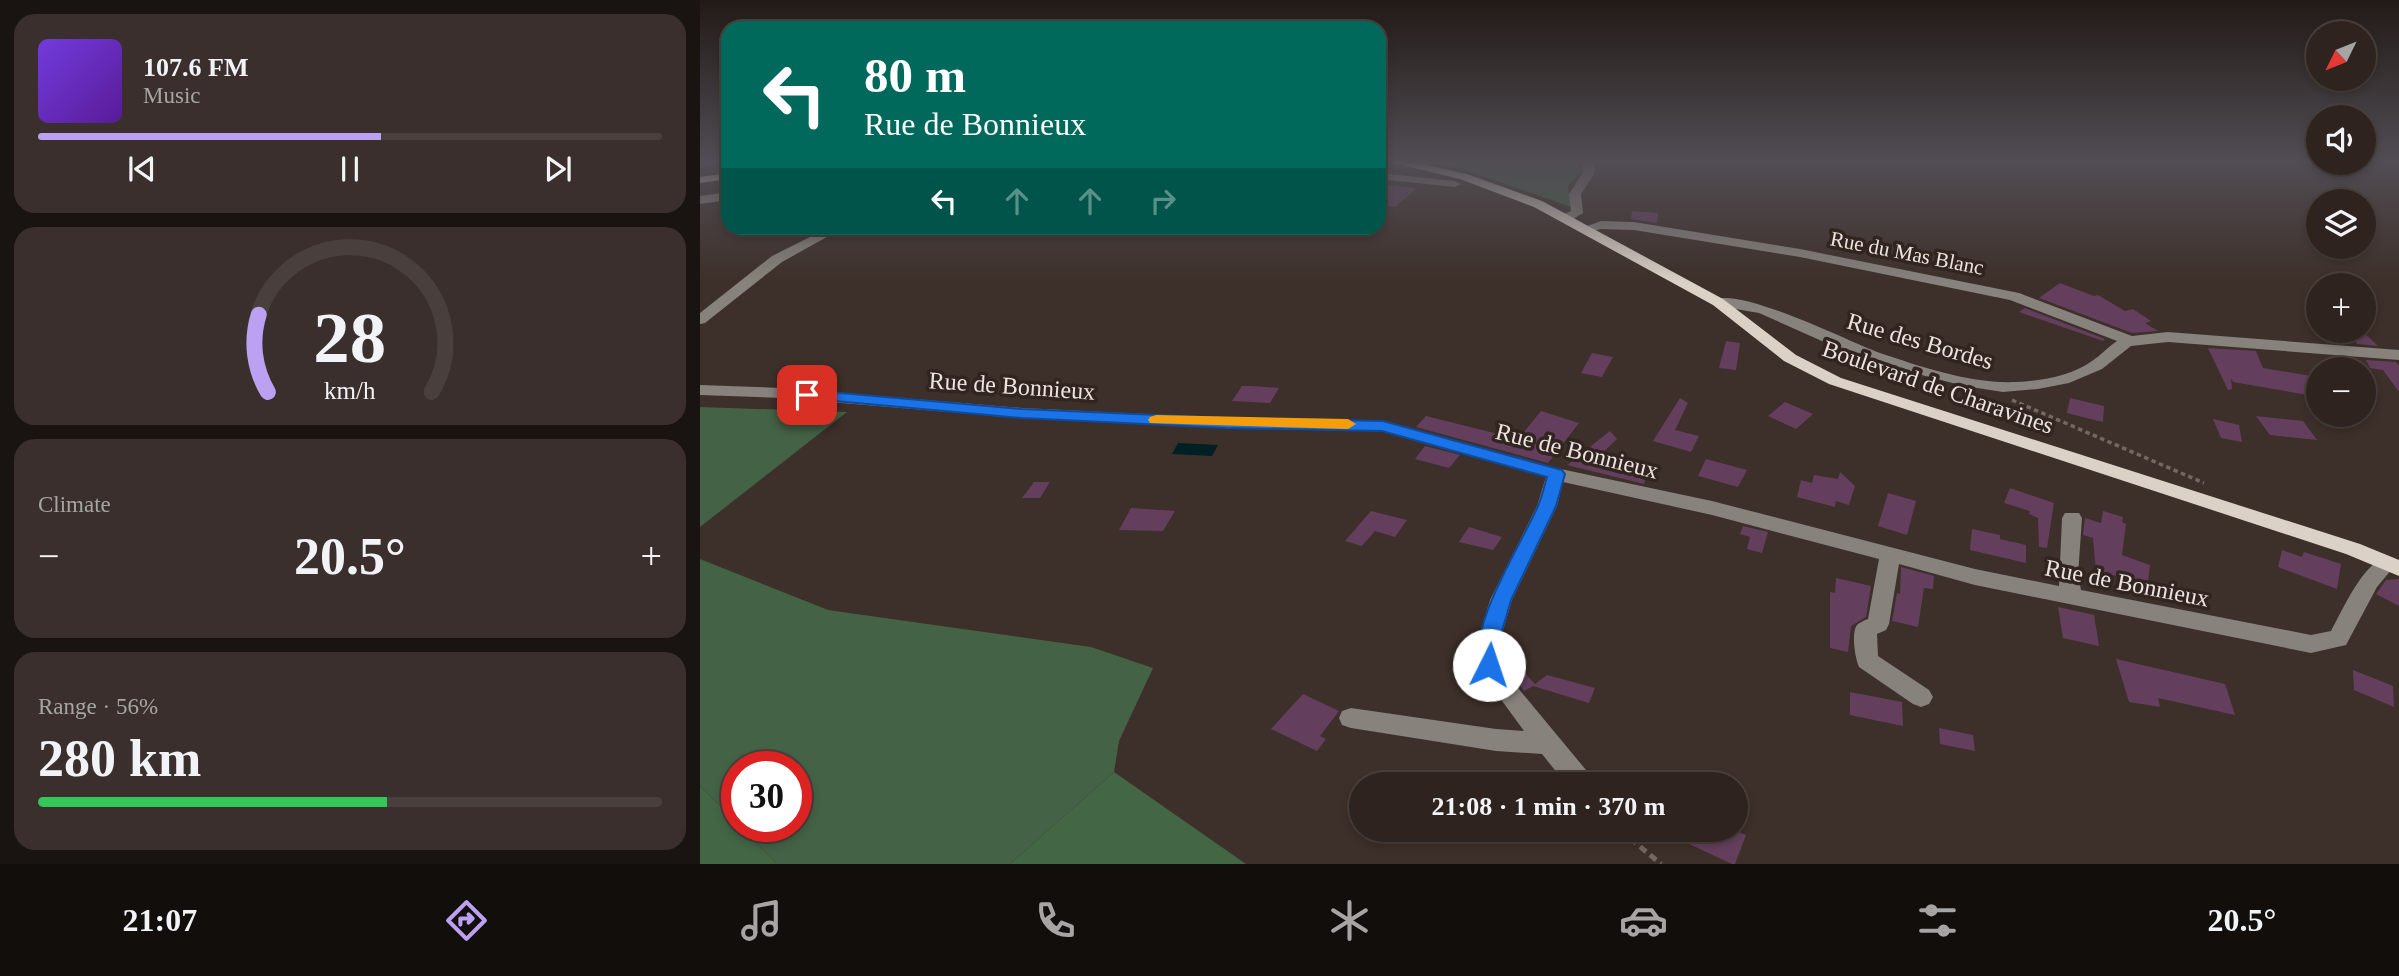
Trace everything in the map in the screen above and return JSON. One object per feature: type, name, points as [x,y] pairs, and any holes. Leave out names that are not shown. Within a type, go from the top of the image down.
[{"type":"main road","name":"Boulevard de Charavines","points":[[1531,202],[1566,218],[1718,302],[1790,358],[1835,381],[2353,549],[2393,565]]},
{"type":"street","points":[[1566,218],[1577,213],[1576,202]]},
{"type":"street","name":"Rue du Mas Blanc","points":[[1585,229],[1601,225],[1634,226],[1800,253],[2014,296],[2130,341]]},
{"type":"street","points":[[700,320],[777,259],[823,235]]},
{"type":"street","name":"Rue des Bordes","points":[[1718,302],[1753,305],[1841,344],[1876,356],[1961,380],[2003,387],[2035,386],[2063,378],[2096,366],[2130,341]]},
{"type":"street","points":[[2130,341],[2168,337],[2399,355]]},
{"type":"street","name":"Rue de Bonnieux","points":[[700,390],[782,393],[1022,413],[1226,423],[1383,426],[1556,474],[1712,508],[1975,577],[2311,645],[2337,639],[2369,582],[2393,565]]},
{"type":"street","points":[[1556,474],[1547,506],[1501,600],[1487,648],[1489,665],[1494,673],[1572,772]]},
{"type":"street","points":[[2071,596],[2068,575],[2072,518]]},
{"type":"street","points":[[1890,555],[1878,624],[1866,630],[1867,660],[1921,697]]},
{"type":"street","points":[[1351,718],[1496,740],[1549,743]]},
{"type":"path","points":[[2001,395],[2210,485]]},
{"type":"path","points":[[1634,842],[1661,864]]},
{"type":"green space","points":[[700,407],[847,412],[700,527]]},
{"type":"green space","points":[[700,559],[828,610],[1091,647],[1153,668],[1119,741],[1114,772],[1010,864],[777,864],[756,842],[812,842],[812,751],[721,751],[721,807],[700,786]]},
{"type":"green space","points":[[1114,772],[1246,864],[1010,864]]},
{"type":"green space","points":[[700,786],[721,807],[721,842],[756,842],[777,864],[700,864]]},
{"type":"water","points":[[1178,443],[1218,445],[1212,456],[1172,454]]},
{"type":"building","points":[[1386,202],[1400,202],[1395,207],[1386,206]]},
{"type":"building","points":[[1632,211],[1658,213],[1657,223],[1631,219]]},
{"type":"building","points":[[2060,283],[2094,296],[2098,295],[2125,311],[2133,309],[2151,321],[2145,323],[2158,331],[2132,333],[2039,298]]},
{"type":"building","points":[[2025,308],[2105,339],[2103,341],[2019,312]]},
{"type":"building","points":[[1726,341],[1740,343],[1736,370],[1719,368]]},
{"type":"building","points":[[2375,343],[2378,346],[2357,344]]},
{"type":"building","points":[[2208,348],[2256,351],[2263,368],[2306,375],[2306,395],[2233,382],[2231,378],[2232,389],[2228,390]]},
{"type":"building","points":[[1592,353],[1613,357],[1602,377],[1581,373]]},
{"type":"building","points":[[2376,361],[2396,362],[2399,366],[2399,392],[2383,370],[2376,369]]},
{"type":"building","points":[[1242,386],[1279,388],[1270,403],[1232,401]]},
{"type":"building","points":[[1680,398],[1688,403],[1675,430],[1699,436],[1691,452],[1653,441]]},
{"type":"building","points":[[2070,398],[2104,406],[2103,422],[2067,413]]},
{"type":"building","points":[[1785,402],[1813,414],[1796,429],[1768,416]]},
{"type":"building","points":[[1541,411],[1579,423],[1548,463],[1416,427],[1426,416],[1518,439]]},
{"type":"building","points":[[2256,416],[2303,421],[2317,440],[2270,435]]},
{"type":"building","points":[[2213,419],[2239,425],[2242,442],[2221,438]]},
{"type":"building","points":[[1610,431],[1617,439],[1596,459],[1646,476],[1644,484],[1567,465]]},
{"type":"building","points":[[1425,446],[1460,455],[1449,468],[1415,459]]},
{"type":"building","points":[[1706,459],[1747,470],[1738,487],[1698,476]]},
{"type":"building","points":[[1840,472],[1855,486],[1849,505],[1836,501],[1835,507],[1797,497],[1801,480],[1812,483],[1814,475],[1838,479]]},
{"type":"building","points":[[1034,482],[1050,482],[1040,498],[1022,498]]},
{"type":"building","points":[[2010,488],[2054,503],[2047,548],[2039,547],[2038,518],[2029,514],[2030,511],[2004,503]]},
{"type":"building","points":[[1888,493],[1916,501],[1907,535],[1878,526]]},
{"type":"building","points":[[1131,508],[1175,511],[1163,531],[1119,530]]},
{"type":"building","points":[[1371,511],[1407,520],[1395,537],[1375,531],[1362,546],[1345,541]]},
{"type":"building","points":[[2103,511],[2123,517],[2122,522],[2126,524],[2122,555],[2150,565],[2148,582],[2096,572],[2093,538],[2083,535],[2085,518],[2101,523]]},
{"type":"building","points":[[1743,526],[1768,532],[1762,553],[1747,549],[1750,537],[1740,534]]},
{"type":"building","points":[[1469,527],[1502,537],[1493,550],[1459,542]]},
{"type":"building","points":[[1972,529],[2000,535],[2000,539],[2026,545],[2026,563],[1970,550]]},
{"type":"building","points":[[2282,550],[2302,557],[2304,552],[2341,564],[2337,589],[2278,567]]},
{"type":"building","points":[[1901,567],[1934,576],[1933,589],[1924,588],[1918,627],[1892,621],[1897,593],[1900,594]]},
{"type":"building","points":[[1836,578],[1871,586],[1866,617],[1851,626],[1848,652],[1830,648],[1830,592],[1835,593]]},
{"type":"building","points":[[2399,579],[2399,606],[2376,594],[2386,580]]},
{"type":"building","points":[[2058,607],[2094,615],[2099,646],[2063,638]]},
{"type":"building","points":[[1504,650],[1535,684],[1547,675],[1595,688],[1589,703],[1533,686],[1524,691],[1503,662],[1501,651]]},
{"type":"building","points":[[2116,659],[2225,684],[2235,715],[2158,698],[2160,707],[2129,702]]},
{"type":"building","points":[[2353,670],[2393,686],[2394,707],[2354,690]]},
{"type":"building","points":[[1850,692],[1902,702],[1903,726],[1850,715]]},
{"type":"building","points":[[1303,694],[1339,711],[1320,736],[1326,739],[1317,751],[1271,729]]},
{"type":"building","points":[[1939,728],[1973,735],[1975,751],[1940,744]]},
{"type":"building","points":[[1685,842],[1743,842],[1735,864]]},
{"type":"slow traffic","points":[[1156,420],[1348,424]]},
{"type":"route","points":[[807,395],[1022,413],[1226,423],[1383,426],[1556,474],[1547,506],[1501,600],[1487,648],[1489,665]]}]
